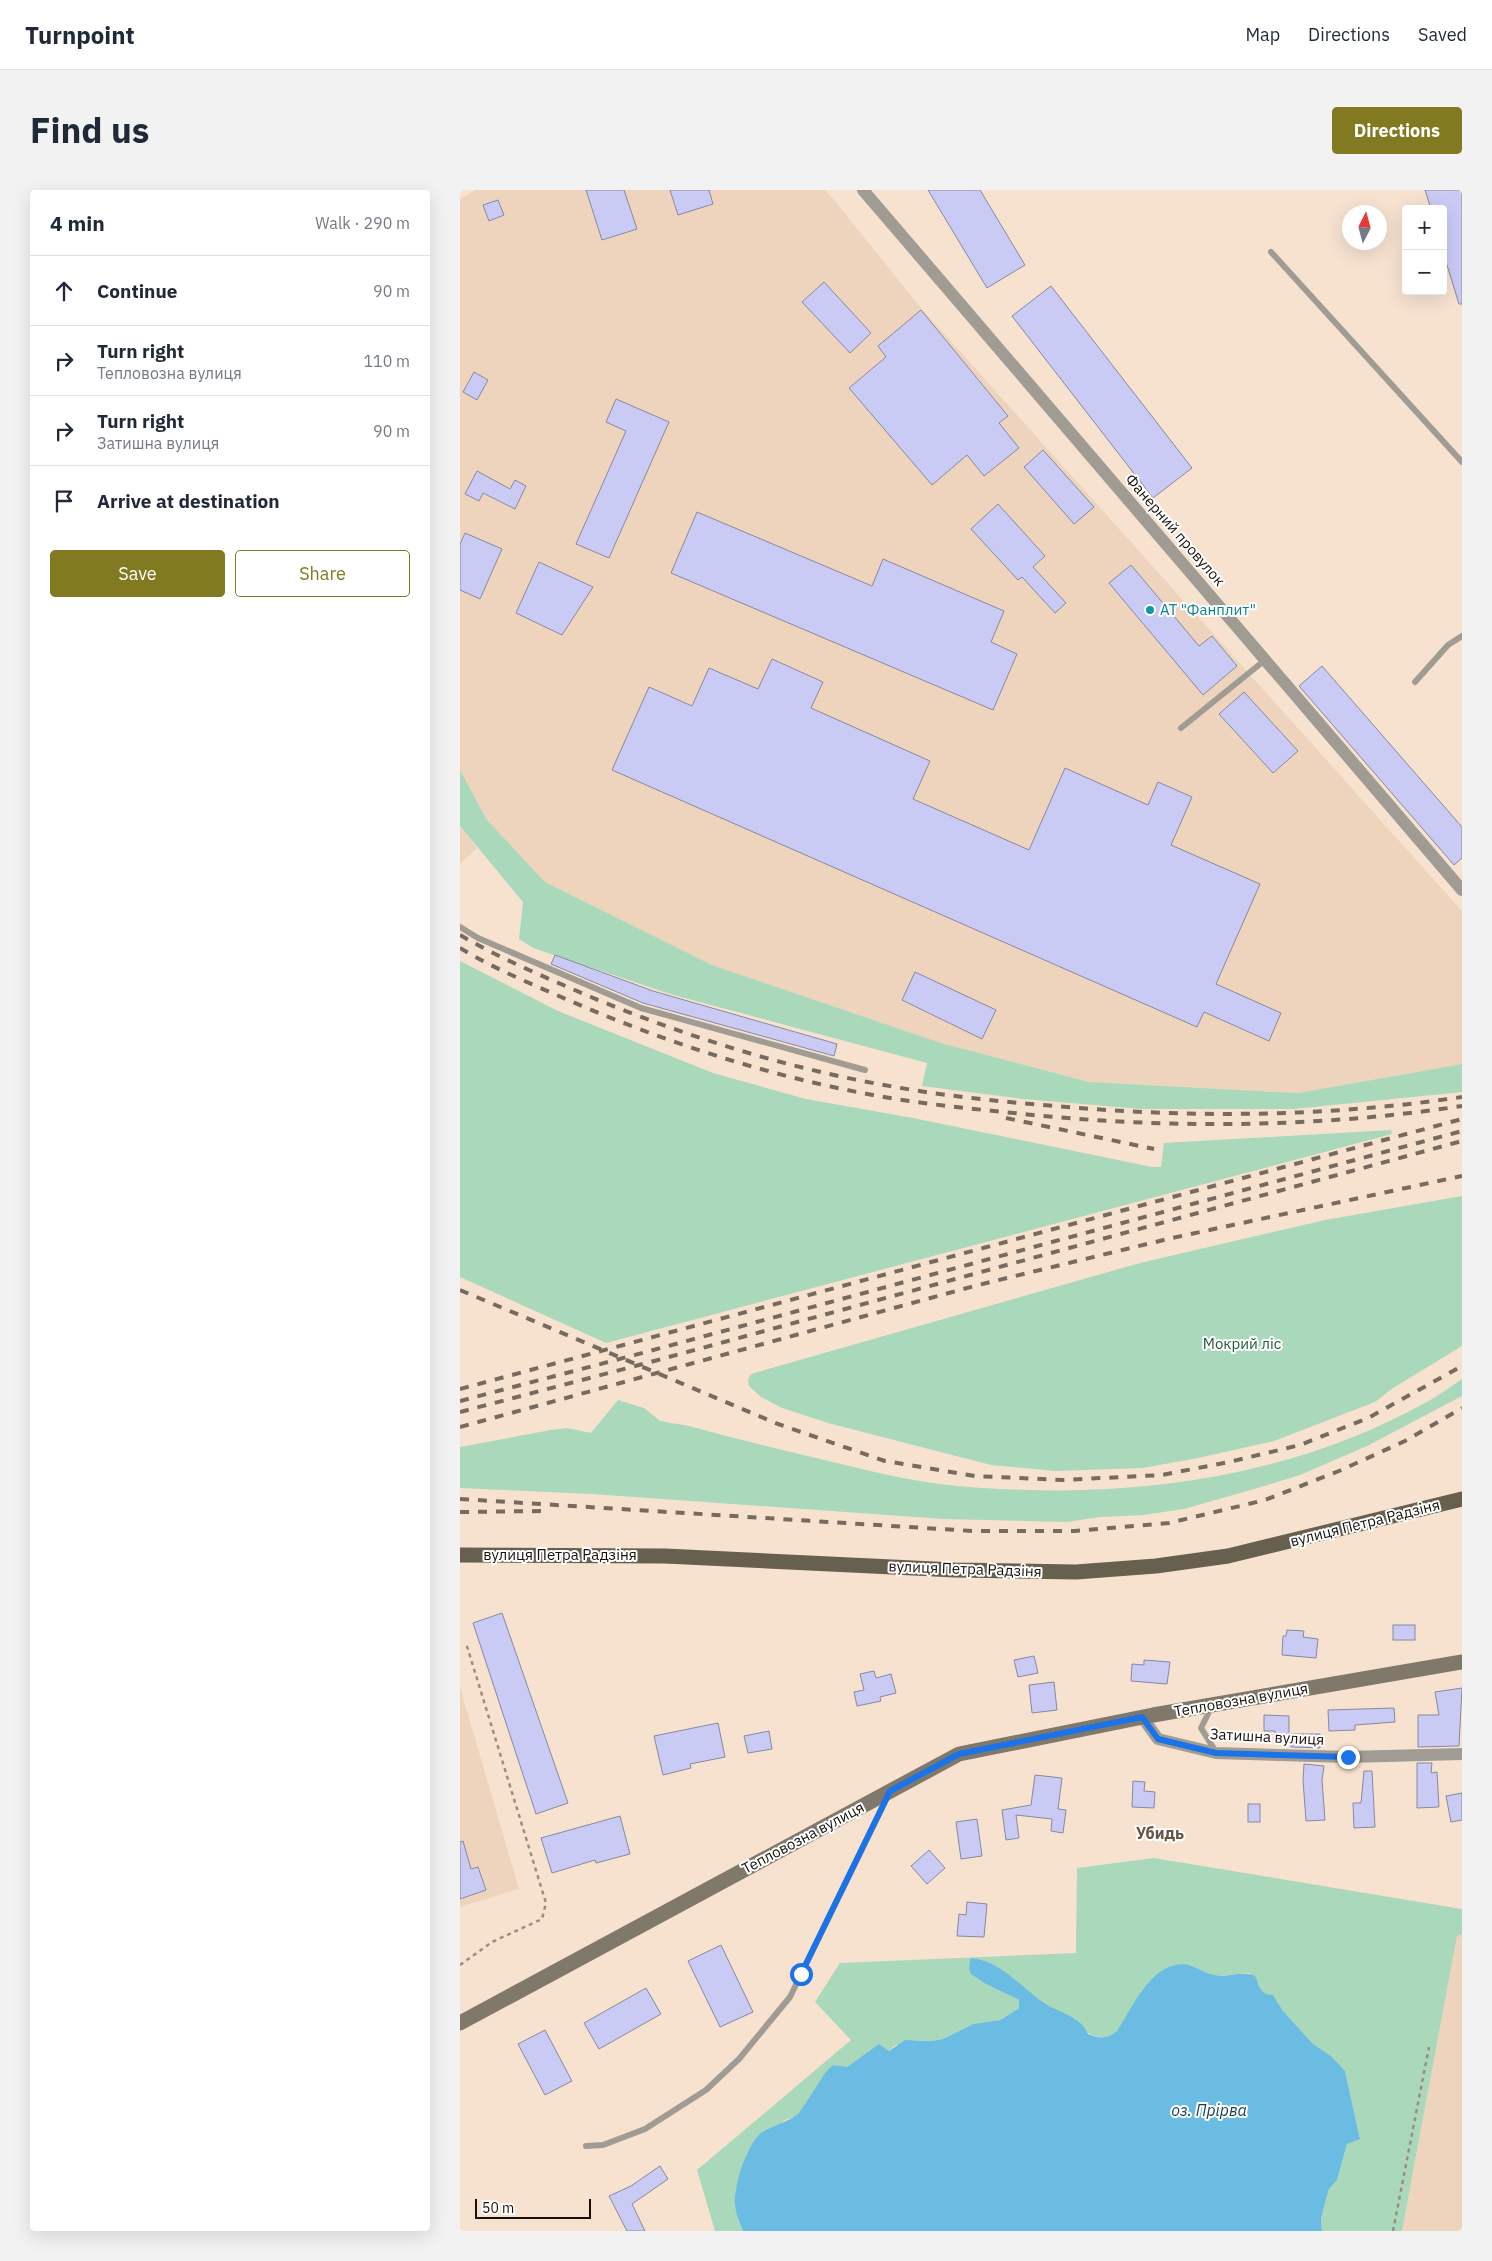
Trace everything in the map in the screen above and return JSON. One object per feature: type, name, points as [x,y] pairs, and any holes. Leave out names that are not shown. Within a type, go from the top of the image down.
[{"type":"main road","name":"вулиця Петра Радзіня","points":[[460,1555],[665,1556],[955,1570],[1076,1572],[1156,1566],[1228,1556],[1462,1499]]},
{"type":"street","name":"Фанерний провулок","points":[[863,190],[1462,890]]},
{"type":"street","name":"Тепловозна вулиця","points":[[460,2023],[959,1754],[1142,1717],[1462,1662]]},
{"type":"street","name":"Затишна вулиця","points":[[1142,1717],[1158,1739],[1216,1753],[1348,1757],[1462,1754]]},
{"type":"lane","points":[[1271,252],[1462,462]]},
{"type":"lane","points":[[1415,682],[1448,645],[1462,636]]},
{"type":"lane","points":[[1181,728],[1265,660]]},
{"type":"lane","points":[[460,927],[478,938],[641,1008],[865,1070]]},
{"type":"lane","points":[[1212,1705],[1201,1728],[1216,1753]]},
{"type":"lane","points":[[586,2146],[603,2146],[645,2129],[706,2090],[739,2059],[790,1997],[890,1791]]},
{"type":"path","points":[[460,1965],[492,1942],[542,1919],[546,1903],[466,1643]]},
{"type":"path","points":[[1393,2231],[1429,2047]]},
{"type":"shaded area","name":"АТ \"Фанплит\"","points":[[475,190],[826,190],[921,308],[1462,911],[1462,1064],[1298,1093],[1089,1082],[941,1043],[712,965],[545,882],[487,820],[460,770],[460,203],[461,199]]},
{"type":"shaded area","points":[[460,826],[477,848],[460,864]]},
{"type":"shaded area","points":[[460,1687],[519,1889],[460,1907]]},
{"type":"shaded area","points":[[1462,1934],[1462,2231],[1402,2231],[1457,1936]]},
{"type":"green space","points":[[460,770],[487,820],[545,882],[712,965],[941,1043],[1089,1082],[1298,1093],[1462,1064],[1462,1092],[1294,1109],[1142,1109],[1023,1099],[922,1086],[927,1063],[670,994],[533,948],[519,939],[523,902],[460,826]]},
{"type":"green space","points":[[460,961],[558,1011],[713,1073],[806,1099],[913,1118],[1152,1167],[1161,1167],[1164,1143],[1391,1130],[1392,1134],[606,1343],[460,1277]]},
{"type":"green space","name":"Мокрий ліс","points":[[1462,1196],[1462,1346],[1393,1388],[1375,1402],[1274,1441],[1143,1468],[1056,1471],[991,1465],[828,1423],[782,1408],[761,1397],[749,1386],[750,1375],[754,1373],[1140,1263],[1325,1220]]},
{"type":"green space","points":[[1462,1379],[1462,1396],[1367,1446],[1300,1475],[1184,1509],[1143,1515],[1100,1517],[1067,1522],[943,1519],[592,1494],[460,1488],[460,1447],[567,1428],[591,1433],[618,1400],[644,1408],[660,1421],[689,1426],[878,1473],[915,1480],[995,1489],[1079,1490],[1131,1488],[1182,1482],[1232,1473],[1282,1461],[1331,1445],[1379,1426],[1425,1403]]},
{"type":"green space","points":[[1154,1858],[1462,1909],[1462,1934],[1457,1936],[1402,2231],[1322,2231],[1321,2219],[1326,2199],[1329,2189],[1337,2180],[1347,2144],[1360,2138],[1345,2071],[1331,2056],[1313,2044],[1283,2011],[1273,1995],[1266,1995],[1261,1992],[1259,1985],[1249,1973],[1215,1976],[1190,1965],[1151,1980],[1117,2031],[1103,2037],[1090,2034],[1076,2020],[1044,2004],[1003,1970],[973,1958],[986,1984],[1019,2000],[1019,2008],[1000,2020],[973,2024],[943,2039],[932,2041],[913,2040],[894,2046],[889,2051],[871,2050],[847,2067],[825,2073],[799,2113],[785,2120],[747,2153],[735,2192],[738,2221],[743,2231],[715,2231],[697,2170],[851,2040],[815,2002],[840,1963],[1076,1953],[1077,1868]]},
{"type":"water","name":"оз. Прірва","points":[[973,1958],[1003,1970],[1035,1997],[1075,2019],[1085,2028],[1088,2034],[1096,2037],[1107,2037],[1117,2031],[1146,1986],[1165,1969],[1176,1965],[1189,1965],[1214,1975],[1250,1974],[1255,1976],[1263,1992],[1273,1995],[1283,2011],[1313,2044],[1331,2056],[1345,2071],[1360,2139],[1347,2144],[1337,2180],[1329,2189],[1326,2199],[1321,2219],[1322,2231],[743,2231],[736,2212],[735,2197],[742,2166],[751,2146],[761,2133],[791,2119],[799,2113],[825,2073],[833,2065],[847,2067],[879,2044],[889,2051],[905,2040],[932,2041],[943,2039],[973,2024],[1000,2020],[1019,2008],[1019,2000],[986,1984],[971,1974],[969,1969],[970,1959]]},
{"type":"building","points":[[586,190],[624,190],[637,229],[602,240]]},
{"type":"building","points":[[670,190],[709,190],[713,204],[678,215]]},
{"type":"building","points":[[928,190],[980,190],[1025,265],[987,288]]},
{"type":"building","points":[[1425,190],[1462,190],[1462,304],[1459,304],[1447,265],[1447,205],[1430,205]]},
{"type":"building","points":[[498,200],[504,215],[489,221],[483,205]]},
{"type":"building","points":[[824,282],[871,333],[850,353],[802,302]]},
{"type":"building","points":[[1051,286],[1192,468],[1153,498],[1012,316]]},
{"type":"building","points":[[921,310],[1008,416],[999,423],[1019,448],[984,476],[967,455],[932,485],[849,388],[886,357],[878,346]]},
{"type":"building","points":[[474,372],[488,380],[477,400],[463,392]]},
{"type":"building","points":[[616,399],[669,422],[609,558],[576,544],[626,431],[606,422]]},
{"type":"building","points":[[1043,450],[1094,507],[1074,524],[1024,467]]},
{"type":"building","points":[[477,471],[510,489],[515,480],[526,486],[515,509],[483,493],[479,501],[465,494]]},
{"type":"building","points":[[998,504],[1045,556],[1033,567],[1066,603],[1055,613],[1022,577],[1018,580],[971,529]]},
{"type":"building","points":[[697,512],[872,586],[883,559],[1004,611],[991,642],[1017,654],[993,710],[671,573]]},
{"type":"building","points":[[465,533],[502,549],[480,599],[460,590],[460,544]]},
{"type":"building","points":[[539,562],[593,587],[562,635],[516,613]]},
{"type":"building","name":"АТ \"Фанплит\"","points":[[1131,565],[1199,646],[1212,636],[1237,666],[1203,695],[1109,583]]},
{"type":"building","points":[[772,659],[823,682],[811,708],[930,761],[913,799],[1029,850],[1065,768],[1148,805],[1158,782],[1192,797],[1171,845],[1260,884],[1216,984],[1281,1013],[1269,1041],[1204,1012],[1197,1027],[612,770],[649,687],[692,706],[709,668],[758,689]]},
{"type":"building","points":[[1322,666],[1462,827],[1462,858],[1454,865],[1299,686]]},
{"type":"building","points":[[1244,692],[1298,751],[1273,773],[1219,714]]},
{"type":"building","points":[[555,955],[653,991],[837,1044],[834,1056],[643,1003],[551,964]]},
{"type":"building","points":[[915,972],[996,1010],[982,1039],[902,1000]]},
{"type":"building","points":[[502,1613],[568,1803],[536,1814],[473,1623]]},
{"type":"building","points":[[1393,1625],[1415,1625],[1415,1640],[1393,1640]]},
{"type":"building","points":[[1287,1630],[1304,1631],[1303,1637],[1318,1639],[1316,1658],[1282,1655],[1283,1636],[1286,1636]]},
{"type":"building","points":[[1034,1656],[1038,1673],[1018,1677],[1014,1660]]},
{"type":"building","points":[[1144,1660],[1170,1662],[1167,1684],[1131,1681],[1132,1664],[1144,1665]]},
{"type":"building","points":[[874,1671],[876,1678],[891,1674],[896,1693],[880,1697],[881,1701],[857,1706],[854,1692],[864,1690],[860,1674]]},
{"type":"building","points":[[1054,1682],[1057,1710],[1032,1713],[1029,1685]]},
{"type":"building","points":[[1462,1688],[1459,1746],[1418,1747],[1418,1715],[1439,1715],[1435,1692]]},
{"type":"building","points":[[1394,1708],[1395,1722],[1355,1725],[1355,1730],[1329,1731],[1328,1710]]},
{"type":"building","points":[[1264,1715],[1289,1716],[1289,1739],[1275,1739],[1275,1731],[1264,1731]]},
{"type":"building","points":[[718,1723],[725,1757],[690,1764],[691,1768],[663,1775],[654,1736]]},
{"type":"building","points":[[769,1731],[772,1749],[748,1753],[744,1736]]},
{"type":"building","points":[[1291,1734],[1320,1734],[1320,1748],[1291,1747]]},
{"type":"building","points":[[1417,1763],[1432,1763],[1431,1773],[1437,1772],[1439,1807],[1417,1808]]},
{"type":"building","points":[[1304,1764],[1324,1766],[1322,1780],[1325,1820],[1306,1821],[1303,1780]]},
{"type":"building","points":[[1364,1771],[1372,1771],[1375,1827],[1354,1828],[1353,1803],[1361,1803]]},
{"type":"building","points":[[1035,1775],[1062,1778],[1058,1809],[1066,1810],[1063,1833],[1051,1831],[1052,1819],[1016,1815],[1019,1838],[1006,1840],[1002,1810],[1031,1805]]},
{"type":"building","points":[[1133,1781],[1145,1782],[1144,1791],[1155,1792],[1154,1808],[1132,1807]]},
{"type":"building","points":[[1462,1793],[1462,1820],[1451,1822],[1446,1796]]},
{"type":"building","points":[[1248,1804],[1260,1804],[1260,1822],[1248,1822]]},
{"type":"building","points":[[620,1816],[630,1854],[596,1863],[595,1860],[552,1873],[541,1838]]},
{"type":"building","points":[[977,1819],[982,1856],[961,1859],[956,1822]]},
{"type":"building","points":[[463,1841],[471,1869],[478,1867],[486,1890],[460,1899],[460,1842]]},
{"type":"building","points":[[929,1850],[945,1868],[927,1884],[911,1866]]},
{"type":"building","points":[[967,1902],[987,1904],[984,1937],[957,1936],[959,1914],[966,1915]]},
{"type":"building","points":[[721,1945],[753,2012],[720,2027],[688,1961]]},
{"type":"building","points":[[646,1988],[661,2014],[599,2049],[584,2023]]},
{"type":"building","points":[[545,2030],[572,2081],[545,2095],[518,2044]]},
{"type":"building","points":[[660,2166],[668,2179],[632,2204],[645,2231],[627,2231],[609,2196],[631,2186]]},
{"type":"railway","points":[[460,935],[541,975],[662,1025],[772,1060],[846,1078],[932,1093],[1079,1108],[1223,1114],[1367,1108],[1462,1097]]},
{"type":"railway","points":[[460,948],[504,972],[535,986],[655,1035],[768,1071],[845,1090],[901,1100],[970,1109],[1078,1119],[1188,1124],[1243,1124],[1353,1119],[1462,1106]]},
{"type":"railway","points":[[1006,1118],[1154,1149]]},
{"type":"railway","points":[[460,1389],[1462,1119]]},
{"type":"railway","points":[[460,1401],[1462,1131]]},
{"type":"railway","points":[[460,1412],[1462,1141]]},
{"type":"railway","points":[[460,1427],[978,1285],[1172,1238],[1462,1176]]},
{"type":"railway","points":[[460,1290],[778,1424],[885,1461],[975,1476],[1063,1480],[1162,1475],[1229,1462],[1300,1445],[1368,1418],[1462,1366]]},
{"type":"railway","points":[[460,1499],[973,1531],[1075,1531],[1169,1523],[1265,1500],[1339,1471],[1405,1441],[1462,1408]]},
{"type":"railway","points":[[460,1512],[545,1511]]},
{"type":"place","name":"АТ \"Фанплит\"","points":[[1150,610]]},
{"type":"district","name":"Убидь","points":[[1160,1833]]},
{"type":"route","points":[[801,1974],[890,1791],[959,1754],[1142,1717],[1158,1739],[1216,1753],[1348,1757]]}]
